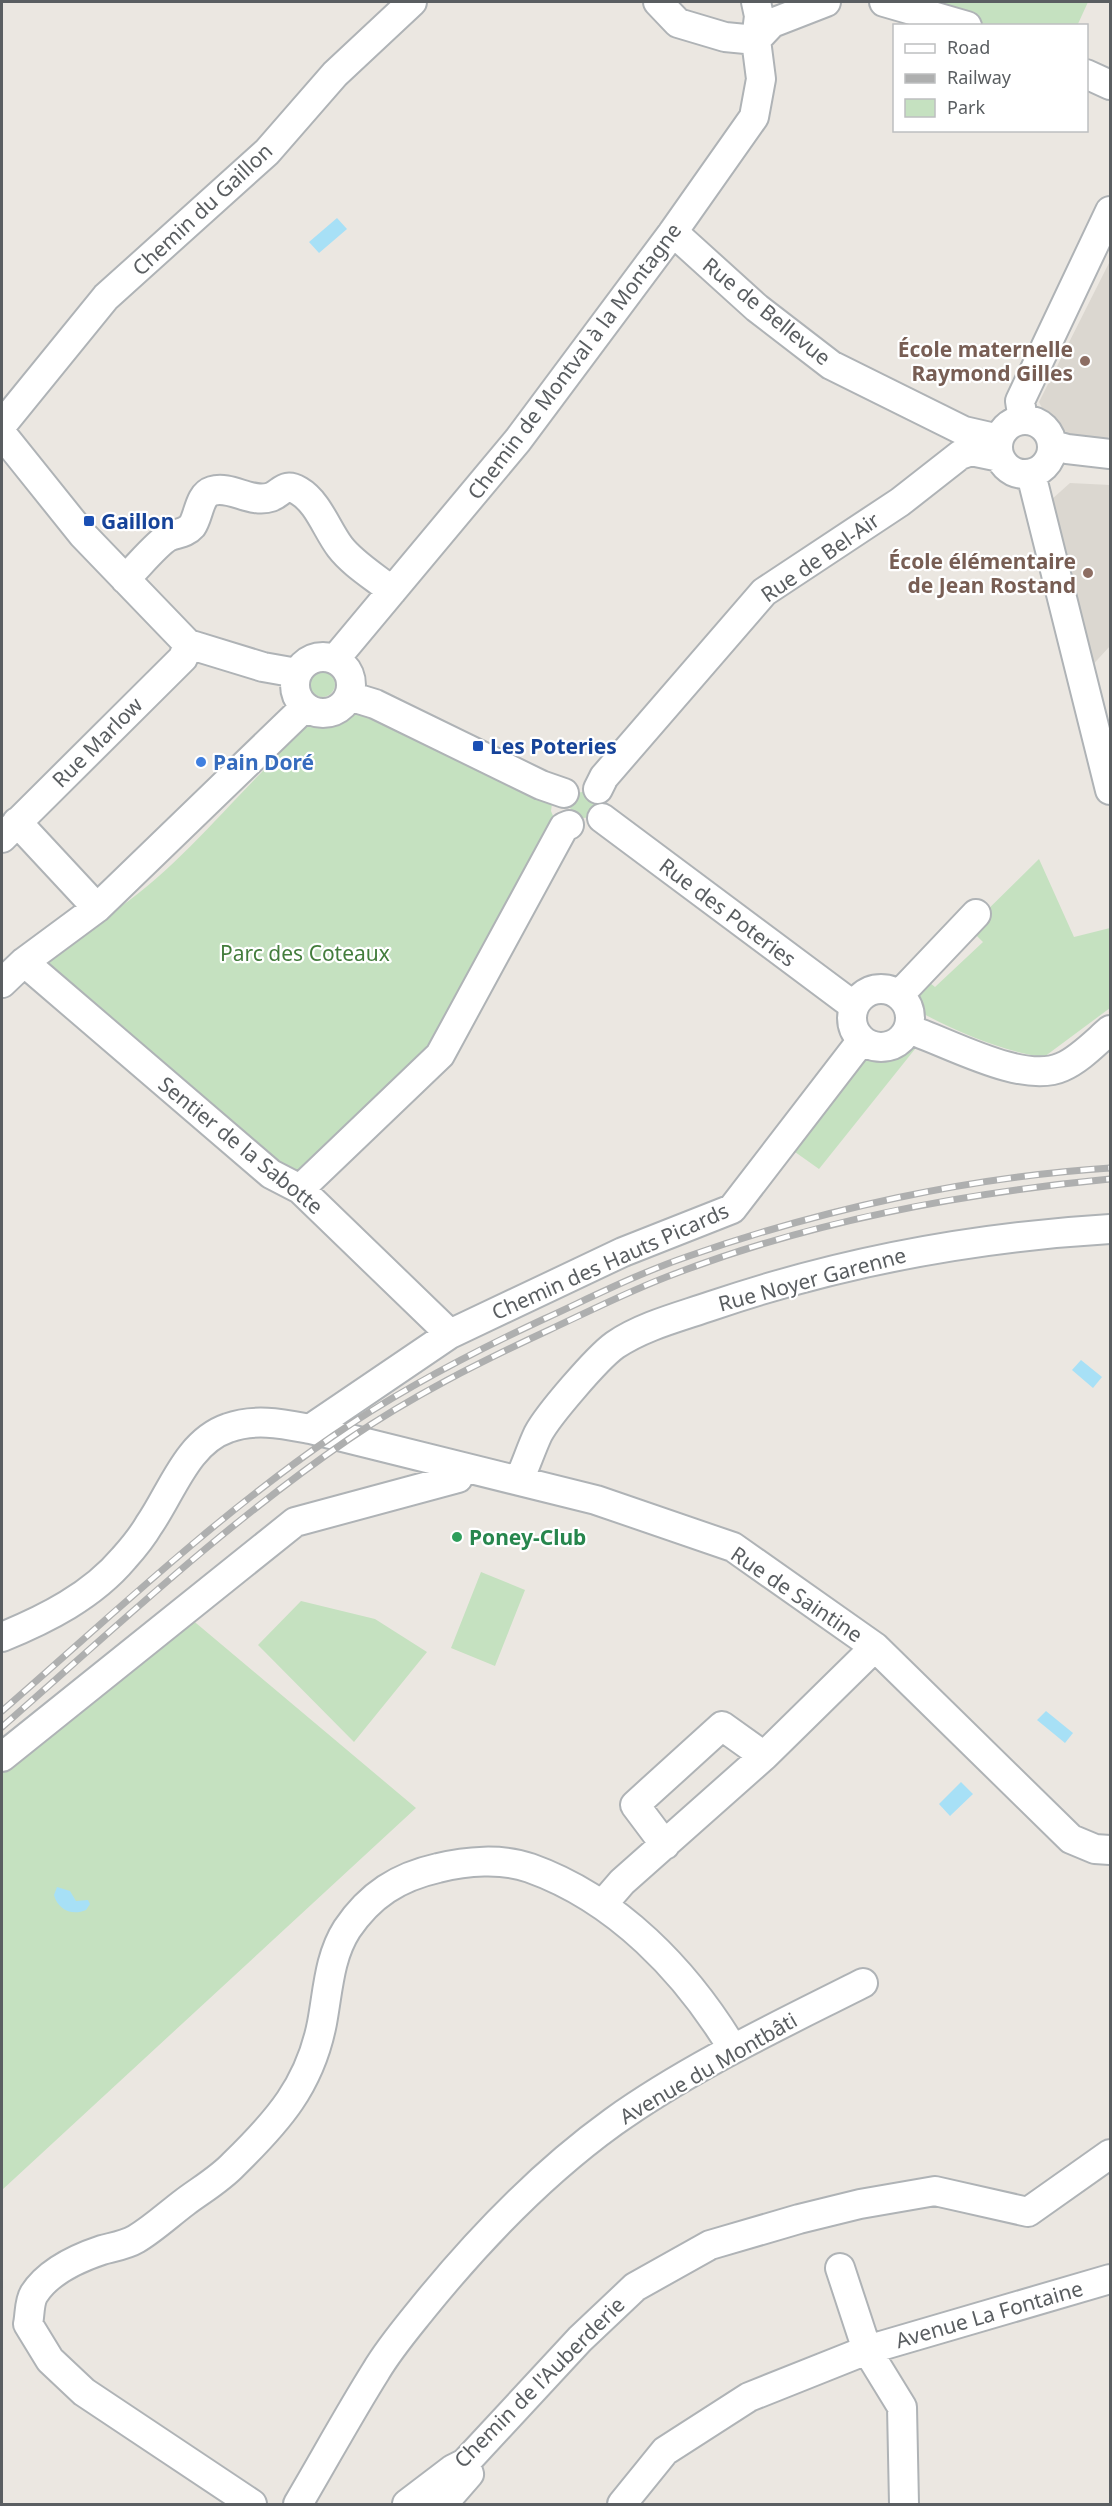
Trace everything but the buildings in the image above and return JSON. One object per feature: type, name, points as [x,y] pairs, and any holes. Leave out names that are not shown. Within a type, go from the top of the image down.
[{"type":"street","name":"Chemin du Gaillon","points":[[2,425],[106,297],[267,152],[335,74],[412,2]]},
{"type":"street","points":[[658,2],[678,23],[725,37],[756,40],[772,23],[826,2]]},
{"type":"street","name":"Chemin de Montval à la Montagne","points":[[338,661],[341,652],[518,440],[673,232],[754,117],[761,79],[756,40],[759,16],[756,2]]},
{"type":"street","points":[[884,2],[960,24]]},
{"type":"street","points":[[1088,75],[1110,85]]},
{"type":"street","points":[[1023,420],[1020,401],[1110,211]]},
{"type":"street","name":"Rue de Bellevue","points":[[673,232],[757,308],[831,365],[999,448]]},
{"type":"street","points":[[1023,420],[1039,424],[1051,436],[1053,445],[1052,453],[1045,466],[1031,474],[1023,475],[1009,469],[999,448],[1008,426],[1023,420]]},
{"type":"street","points":[[2,434],[83,535],[188,644],[263,667],[297,673]]},
{"type":"street","points":[[1053,445],[1110,454]]},
{"type":"street","name":"Rue de Bel-Air","points":[[598,789],[604,777],[764,592],[900,502],[960,455],[971,451],[999,448]]},
{"type":"street","points":[[1031,474],[1110,790]]},
{"type":"street","points":[[125,579],[167,537],[185,532],[193,525],[204,497],[210,491],[223,490],[251,498],[271,497],[282,489],[289,488],[300,491],[310,502],[340,548],[392,591]]},
{"type":"street","name":"Rue Marlow","points":[[9,830],[183,658],[188,644]]},
{"type":"street","points":[[319,657],[338,661],[349,673],[351,680],[349,696],[345,704],[330,713],[313,712],[305,707],[295,692],[297,673],[303,666],[319,657]]},
{"type":"street","points":[[349,696],[375,704],[531,780],[564,793]]},
{"type":"street","points":[[2,983],[24,963],[98,908],[305,707]]},
{"type":"street","points":[[584,783],[598,789],[606,805],[603,818],[591,827],[576,828],[569,825],[561,813],[560,806],[564,793],[584,783]]},
{"type":"street","name":"Rue des Poteries","points":[[603,818],[854,1006]]},
{"type":"street","points":[[300,1189],[440,1055],[564,827],[569,825]]},
{"type":"street","points":[[9,830],[98,908]]},
{"type":"street","points":[[899,995],[976,914]]},
{"type":"street","name":"Sentier de la Sabotte","points":[[24,963],[271,1174],[300,1189],[450,1334]]},
{"type":"street","points":[[874,989],[883,989],[899,995],[909,1010],[908,1029],[896,1042],[888,1046],[879,1047],[862,1040],[852,1025],[854,1006],[865,993],[874,989]]},
{"type":"street","points":[[908,1029],[1014,1070],[1042,1072],[1064,1066],[1110,1030]]},
{"type":"street","name":"Chemin des Hauts Picards","points":[[310,1429],[450,1334],[623,1252],[732,1209],[862,1040]]},
{"type":"street","name":"Rue Noyer Garenne","points":[[519,1480],[539,1432],[581,1380],[612,1348],[625,1339],[650,1328],[766,1287],[921,1250],[1110,1228]]},
{"type":"street","name":"Rue de Saintine","points":[[2,1637],[52,1614],[92,1589],[123,1560],[149,1526],[190,1458],[213,1435],[229,1427],[258,1423],[310,1429],[596,1500],[733,1547],[875,1647],[1071,1839],[1095,1849],[1110,1850]]},
{"type":"street","points":[[2,1757],[295,1522],[458,1478],[463,1468]]},
{"type":"street","points":[[603,1904],[622,1882],[764,1756],[875,1647]]},
{"type":"street","points":[[665,1845],[635,1805],[713,1734],[722,1726],[764,1756]]},
{"type":"street","points":[[252,2505],[84,2392],[50,2360],[28,2324],[33,2296],[50,2276],[87,2255],[135,2240],[233,2166],[288,2105],[303,2083],[315,2049],[334,1958],[345,1932],[361,1910],[391,1884],[426,1870],[451,1865],[491,1862],[528,1867],[603,1904],[648,1943],[688,1983],[715,2019],[733,2049]]},
{"type":"street","name":"Avenue du Montbâti","points":[[298,2505],[377,2370],[451,2274],[498,2224],[579,2149],[613,2122],[733,2049],[863,1983]]},
{"type":"street","name":"Chemin de l'Auberderie","points":[[407,2505],[453,2469],[465,2463],[580,2338],[635,2287],[710,2245],[860,2204],[935,2191],[1028,2212],[1110,2154]]},
{"type":"street","points":[[840,2268],[867,2350],[902,2407],[904,2505]]},
{"type":"street","name":"Avenue La Fontaine","points":[[622,2505],[665,2451],[749,2397],[867,2350],[1110,2279]]},
{"type":"street","points":[[443,2505],[469,2474],[465,2463]]},
{"type":"shaded area","name":"École maternelle Raymond Gilles","points":[[1110,261],[1110,435],[1106,440],[1068,437],[1048,420],[1039,402]]},
{"type":"shaded area","name":"École élémentaire de Jean Rostand","points":[[1070,483],[1110,485],[1110,646],[1087,671],[1051,500]]},
{"type":"green space","points":[[906,2],[1088,2],[1078,24],[982,24]]},
{"type":"green space","points":[[322,671],[331,675],[335,684],[331,693],[322,697],[313,693],[309,684],[313,675]]},
{"type":"green space","name":"Parc des Coteaux","points":[[354,713],[368,715],[553,796],[551,811],[556,823],[432,1052],[306,1172],[282,1167],[48,967],[57,950],[141,891],[182,854],[279,755],[279,744],[305,722],[329,723]]},
{"type":"green space","points":[[583,792],[592,796],[596,805],[592,814],[583,818],[574,814],[570,805],[574,796]]},
{"type":"green space","points":[[1039,859],[1074,937],[1110,928],[1110,1008],[1044,1057],[994,1045],[945,1025],[914,1009],[911,995],[924,978],[935,987],[983,942],[969,928]]},
{"type":"green space","points":[[903,1044],[915,1049],[819,1169],[788,1147],[865,1050],[889,1049]]},
{"type":"green space","points":[[481,1572],[525,1590],[495,1666],[451,1648]]},
{"type":"green space","points":[[301,1601],[375,1619],[427,1652],[354,1742],[258,1645]]},
{"type":"green space","points":[[190,1618],[416,1808],[2,2190],[2,1770]]},
{"type":"water","points":[[337,218],[347,229],[319,253],[309,242]]},
{"type":"water","points":[[1081,1360],[1102,1377],[1093,1388],[1072,1370]]},
{"type":"water","points":[[1046,1711],[1073,1733],[1065,1743],[1037,1720]]},
{"type":"water","points":[[961,1782],[973,1794],[950,1816],[939,1804]]},
{"type":"water","points":[[57,1887],[70,1891],[76,1901],[88,1900],[90,1904],[86,1910],[81,1912],[71,1912],[62,1908],[54,1895]]},
{"type":"railway","points":[[2,1711],[205,1534],[289,1467],[384,1403],[490,1345],[652,1270],[740,1239],[792,1224],[844,1210],[951,1187],[1057,1172],[1110,1168]]},
{"type":"railway","points":[[2,1727],[171,1578],[303,1472],[397,1408],[497,1354],[661,1279],[729,1254],[783,1238],[891,1211],[945,1201],[1110,1179]]},
{"type":"place","name":"École maternelle Raymond Gilles","points":[[1085,361]]},
{"type":"place","name":"Gaillon","points":[[89,521]]},
{"type":"place","name":"École élémentaire de Jean Rostand","points":[[1088,573]]},
{"type":"place","name":"Les Poteries","points":[[478,746]]},
{"type":"place","name":"Pain Doré","points":[[201,762]]},
{"type":"place","name":"Poney-Club","points":[[457,1537]]}]
